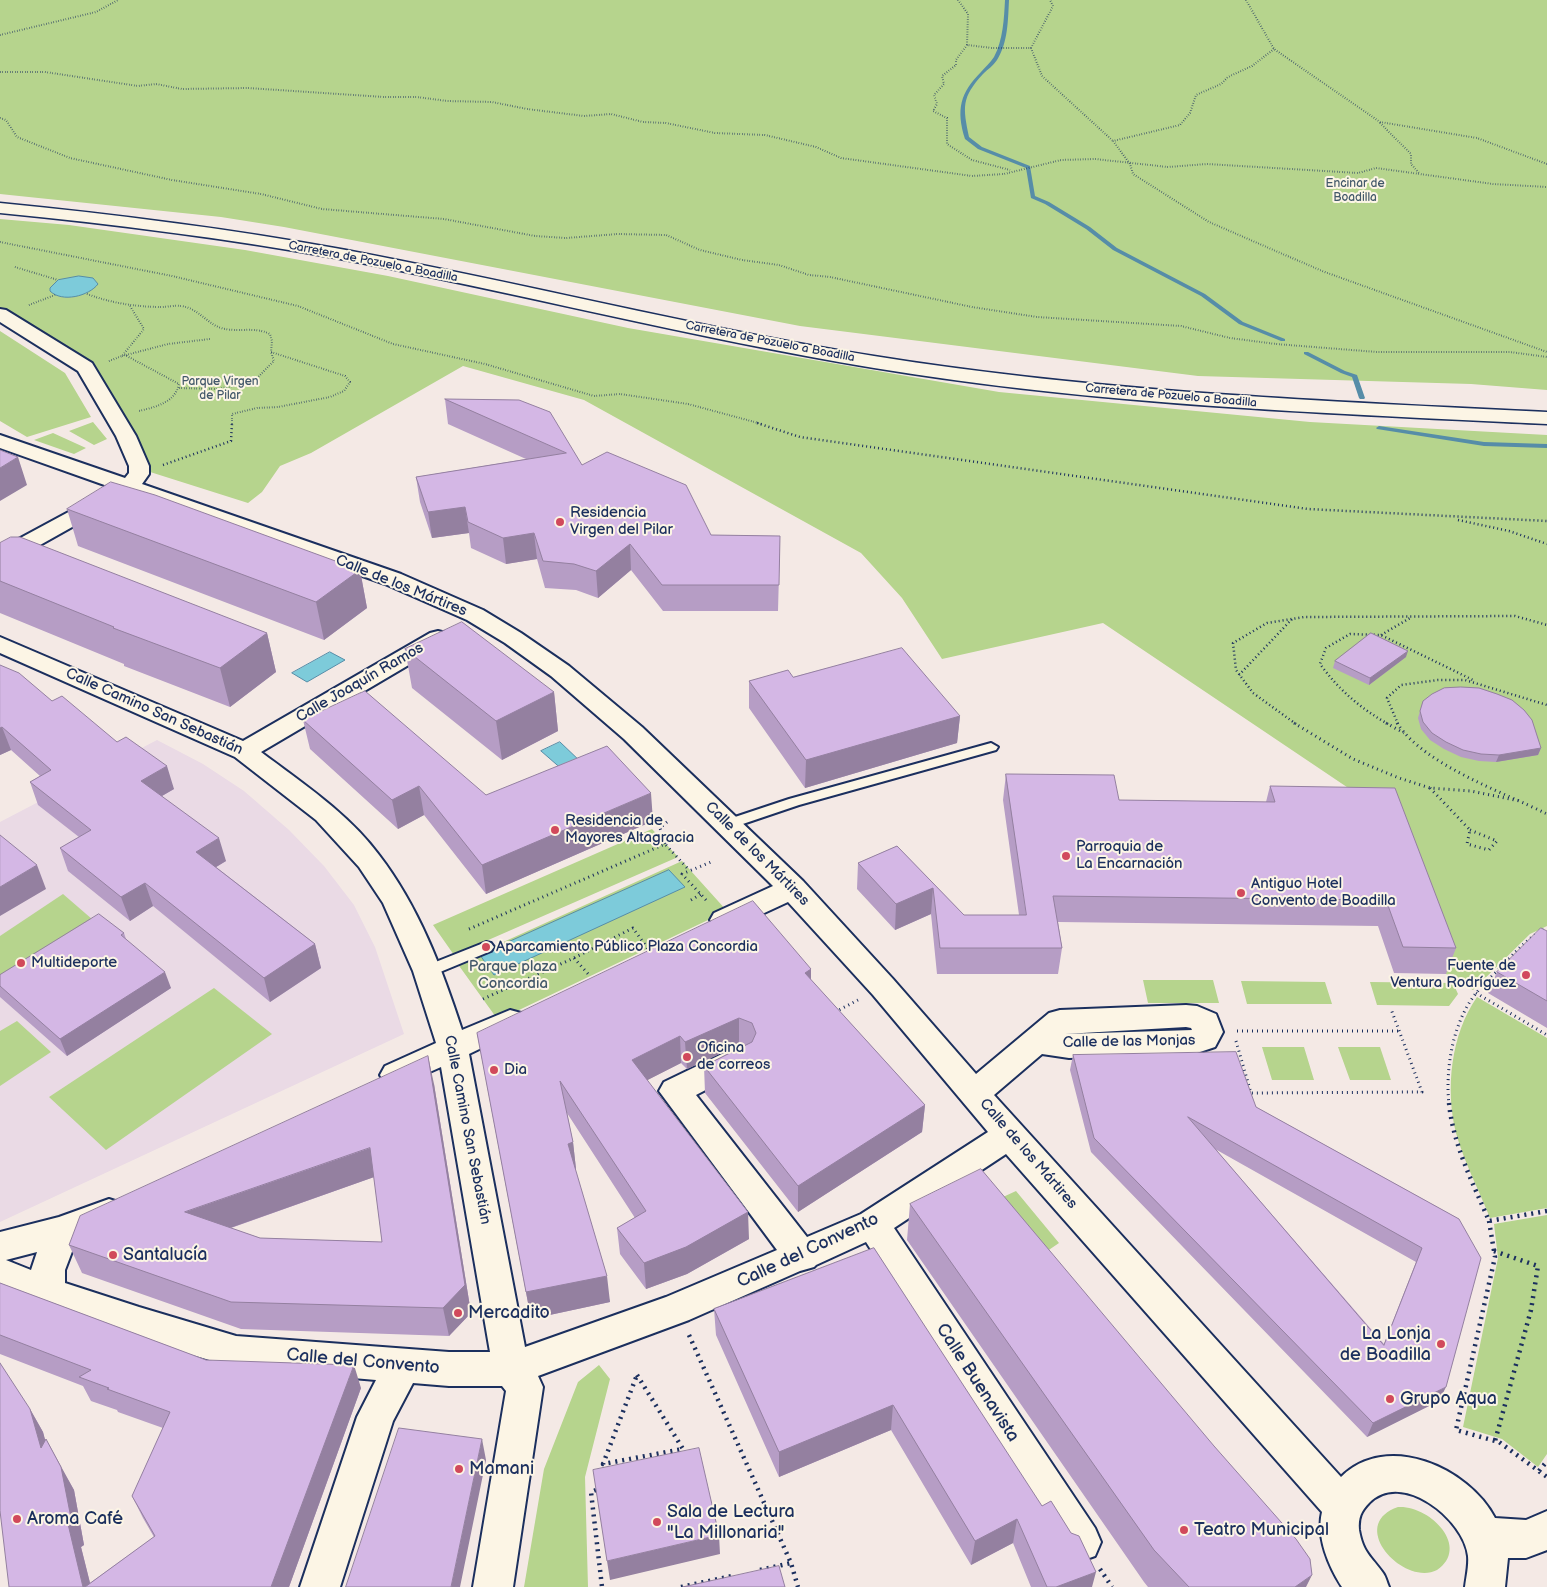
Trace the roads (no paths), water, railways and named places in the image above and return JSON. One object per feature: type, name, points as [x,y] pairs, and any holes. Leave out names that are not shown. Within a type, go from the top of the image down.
[{"type":"main road","name":"Carretera de Pozuelo a Boadilla","points":[[0,208],[77,215],[253,239],[380,262],[717,333],[878,362],[969,376],[1154,395],[1346,409],[1547,418]]},
{"type":"street","points":[[0,558],[129,487],[139,474],[139,466],[126,436],[86,368],[1,315]]},
{"type":"street","name":"Calle de los Mártires","points":[[0,442],[393,579],[475,615],[513,638],[560,671],[633,733],[793,888],[883,987],[1009,1135],[1342,1506]]},
{"type":"street","name":"Calle Joaquín Ramos","points":[[244,751],[475,615]]},
{"type":"street","name":"Calle Camino San Sebastián","points":[[0,644],[244,751],[326,814],[369,860],[396,901],[428,971],[453,1048],[512,1369]]},
{"type":"street","points":[[700,932],[793,888]]},
{"type":"street","points":[[370,1088],[532,1011]]},
{"type":"street","points":[[975,1093],[1038,1041]]},
{"type":"street","points":[[740,1059],[675,1091],[802,1256]]},
{"type":"street","name":"Calle del Convento","points":[[0,1273],[48,1292],[236,1352],[449,1369],[512,1369],[677,1309],[872,1224],[1009,1135]]},
{"type":"street","points":[[0,1247],[62,1232],[137,1199]]},
{"type":"street","name":"Calle Buenavista","points":[[872,1224],[1082,1542]]},
{"type":"street","points":[[48,1292],[48,1270],[62,1232]]},
{"type":"street","points":[[320,1587],[376,1417],[404,1364]]},
{"type":"street","points":[[493,1587],[525,1387],[512,1369]]},
{"type":"street","points":[[1366,1586],[1350,1564],[1342,1544],[1339,1524],[1342,1506],[1351,1491],[1365,1480],[1382,1474],[1401,1474],[1421,1478],[1441,1488],[1459,1501],[1474,1518],[1485,1537],[1489,1554],[1489,1571],[1485,1587]]},
{"type":"street","points":[[1485,1537],[1526,1540],[1547,1530]]},
{"type":"lane","points":[[728,824],[794,802],[991,747]]},
{"type":"lane","points":[[428,971],[486,947]]},
{"type":"water","points":[[79,276],[93,278],[98,284],[82,295],[61,297],[50,291],[50,288],[58,280]]},
{"type":"water","points":[[330,652],[345,660],[307,682],[292,673]]},
{"type":"water","points":[[560,742],[582,763],[564,771],[541,751]]},
{"type":"water","points":[[669,870],[685,887],[494,975],[480,955]]},
{"type":"waterway","points":[[1007,0],[1004,29],[999,51],[995,60],[972,84],[964,98],[962,111],[967,138],[980,148],[1028,167],[1033,197],[1047,203],[1088,228],[1115,249],[1203,295],[1241,323],[1283,340]]},
{"type":"waterway","points":[[1306,353],[1355,376],[1362,398]]},
{"type":"waterway","points":[[1379,428],[1484,444],[1547,446]]},
{"type":"place","name":"Residencia Virgen del Pilar","points":[[560,522]]},
{"type":"place","name":"Residencia de Mayores Altagracia","points":[[555,830]]},
{"type":"place","name":"Parroquia de La Encarnación","points":[[1066,856]]},
{"type":"place","name":"Antiguo Hotel Convento de Boadilla","points":[[1241,893]]},
{"type":"place","name":"Aparcamiento Público Plaza Concordia","points":[[486,947]]},
{"type":"place","name":"Multideporte","points":[[21,963]]},
{"type":"place","name":"Fuente de Ventura Rodríguez","points":[[1526,975]]},
{"type":"place","name":"Oficina de correos","points":[[687,1057]]},
{"type":"place","name":"Dia","points":[[494,1070]]},
{"type":"place","name":"Santalucía","points":[[113,1255]]},
{"type":"place","name":"Mercadito","points":[[458,1313]]},
{"type":"place","name":"La Lonja de Boadilla","points":[[1441,1344]]},
{"type":"place","name":"Grupo Aqua","points":[[1390,1399]]},
{"type":"place","name":"Mamani","points":[[459,1469]]},
{"type":"place","name":"Aroma Café","points":[[17,1519]]},
{"type":"place","name":"Sala de Lectura \"La Millonaria\"","points":[[657,1522]]},
{"type":"place","name":"Teatro Municipal","points":[[1184,1530]]},
{"type":"park label","name":"Encinar de Boadilla","points":[[1355,191]]},
{"type":"park label","name":"Parque Virgen de Pilar","points":[[220,389]]},
{"type":"park label","name":"Parque plaza Concordia","points":[[513,976]]}]
